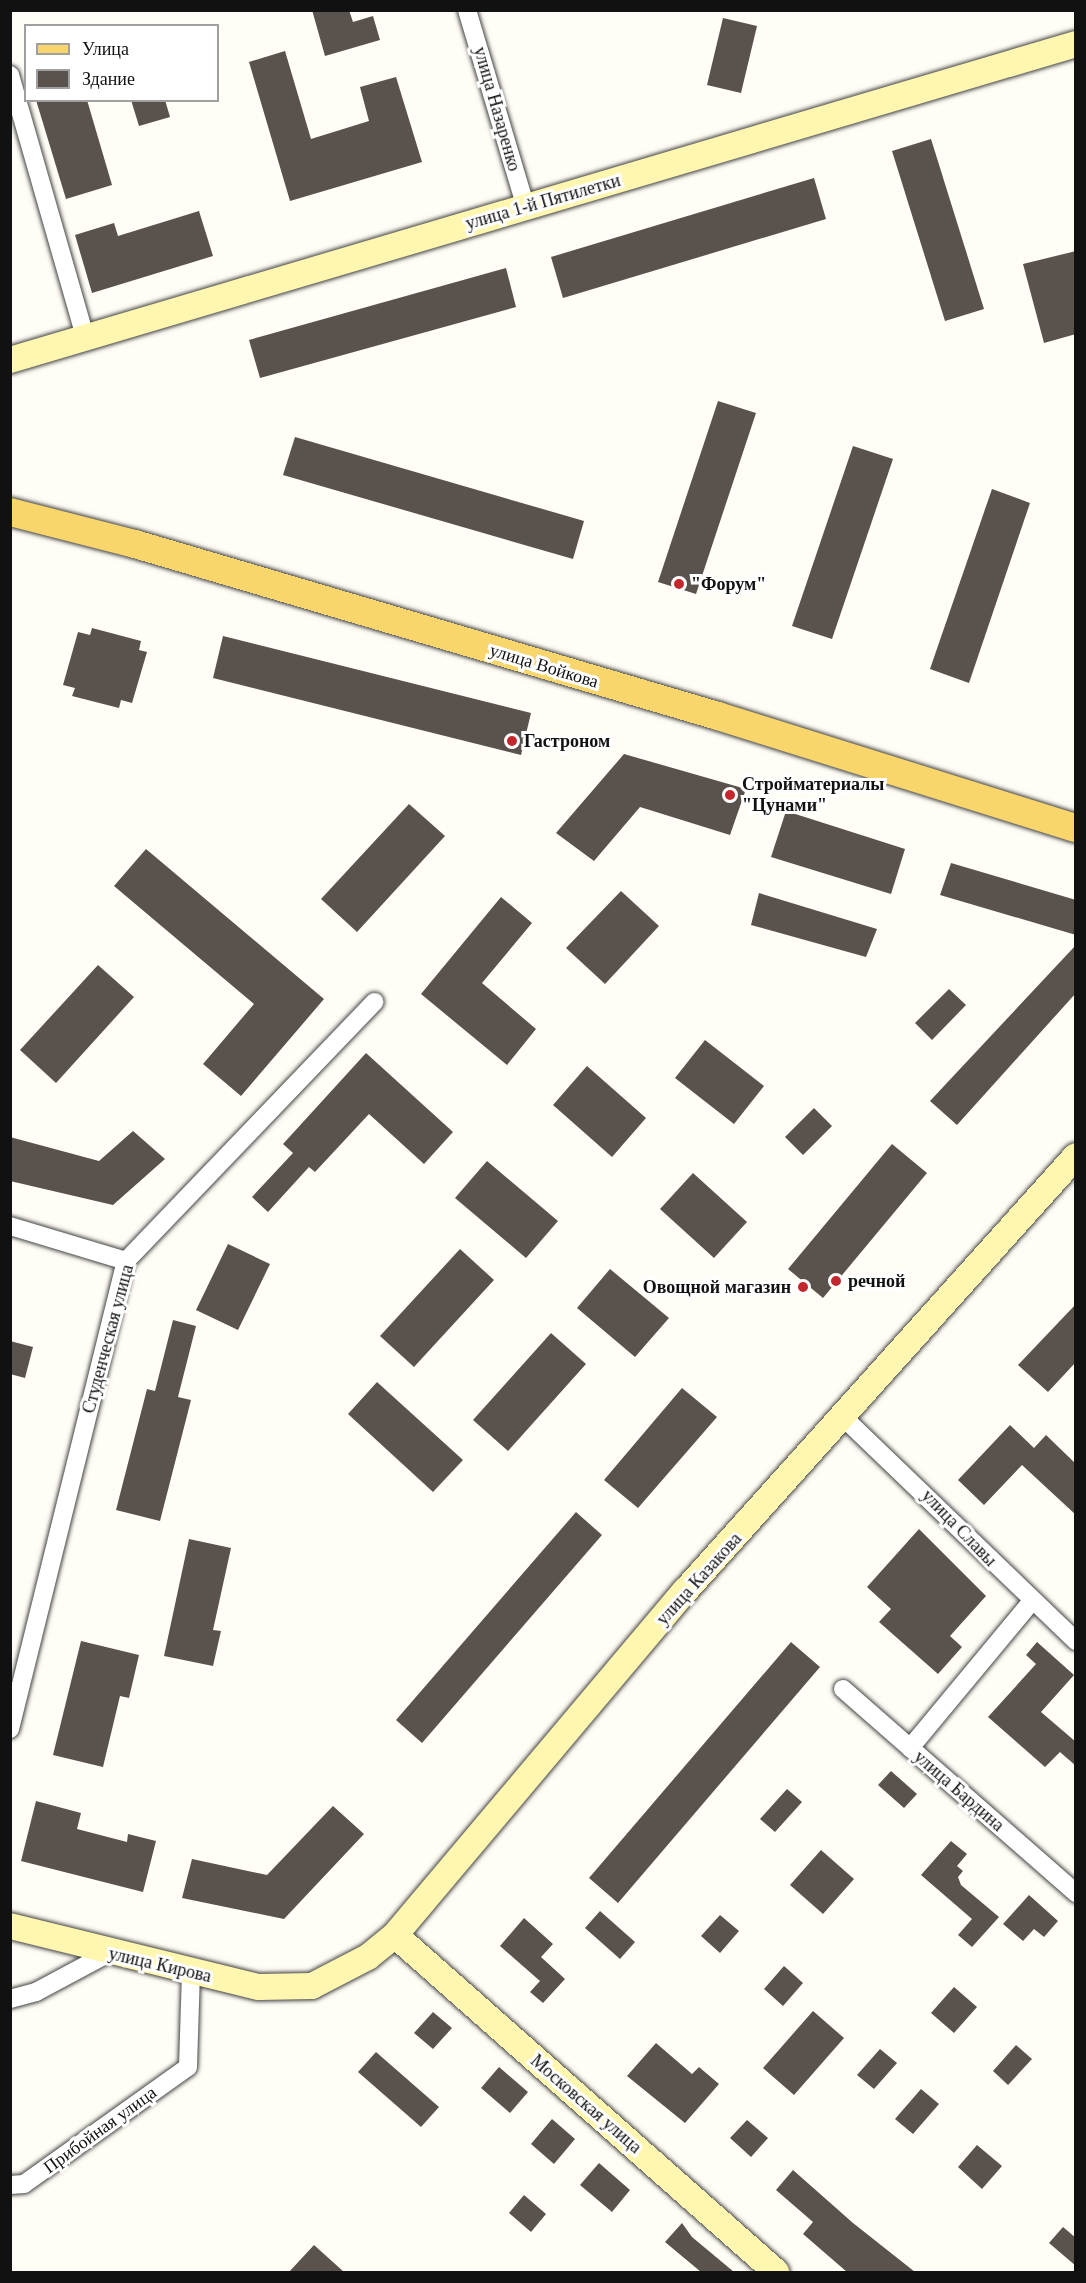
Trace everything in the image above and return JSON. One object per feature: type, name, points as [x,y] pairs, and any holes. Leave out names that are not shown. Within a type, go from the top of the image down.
[{"type":"main road","name":"улица 1-й Пятилетки","points":[[10,360],[1076,44]]},
{"type":"main road","name":"улица Войкова","points":[[10,512],[135,543],[718,716],[1076,828]]},
{"type":"main road","name":"улица Казакова","points":[[312,1986],[368,1957],[395,1935],[842,1414],[1076,1156]]},
{"type":"main road","name":"улица Кирова","points":[[10,1926],[107,1954],[259,1987],[312,1986]]},
{"type":"main road","name":"Московская улица","points":[[395,1935],[776,2272]]},
{"type":"street","name":"улица Назаренко","points":[[467,10],[526,208]]},
{"type":"street","points":[[10,75],[85,336]]},
{"type":"street","name":"Студенческая улица","points":[[10,1729],[126,1261],[374,1002]]},
{"type":"street","points":[[10,1226],[126,1261]]},
{"type":"street","name":"улица Славы","points":[[842,1414],[873,1439],[1031,1602],[1076,1641]]},
{"type":"street","points":[[910,1748],[1031,1602]]},
{"type":"street","name":"улица Бардина","points":[[843,1689],[1076,1893]]},
{"type":"street","points":[[10,1999],[36,1992],[107,1954]]},
{"type":"street","name":"Прибойная улица","points":[[10,2185],[24,2184],[188,2067],[191,1972]]},
{"type":"building","points":[[312,10],[349,10],[353,22],[373,16],[380,40],[325,56]]},
{"type":"building","points":[[723,18],[757,26],[741,93],[707,85]]},
{"type":"building","points":[[285,51],[311,139],[369,121],[360,87],[396,77],[422,162],[290,201],[249,62]]},
{"type":"building","points":[[37,102],[88,102],[112,185],[66,199]]},
{"type":"building","points":[[132,102],[166,102],[170,117],[139,126]]},
{"type":"building","points":[[931,139],[984,309],[945,321],[892,151]]},
{"type":"building","points":[[814,178],[826,219],[563,298],[551,257]]},
{"type":"building","points":[[199,211],[213,256],[92,293],[75,235],[114,223],[118,236]]},
{"type":"building","points":[[1076,251],[1076,334],[1044,343],[1023,264]]},
{"type":"building","points":[[506,268],[516,307],[260,378],[249,340]]},
{"type":"building","points":[[718,401],[756,413],[696,594],[658,582]]},
{"type":"building","points":[[295,437],[584,521],[573,559],[283,475]]},
{"type":"building","points":[[853,446],[893,459],[832,639],[792,626]]},
{"type":"building","points":[[992,489],[1030,503],[969,683],[930,669]]},
{"type":"building","points":[[92,628],[141,641],[139,650],[147,652],[132,703],[121,700],[119,708],[72,696],[75,688],[63,685],[78,632],[90,635]]},
{"type":"building","points":[[223,636],[531,713],[521,755],[213,678]]},
{"type":"building","points":[[624,754],[746,789],[730,835],[640,807],[594,861],[556,833]]},
{"type":"building","points":[[409,804],[445,836],[357,932],[321,899]]},
{"type":"building","points":[[786,811],[905,849],[891,894],[771,857]]},
{"type":"building","points":[[146,849],[324,999],[241,1096],[203,1064],[254,1004],[114,886]]},
{"type":"building","points":[[951,863],[1076,900],[1076,935],[940,895]]},
{"type":"building","points":[[621,891],[659,926],[605,984],[566,948]]},
{"type":"building","points":[[759,893],[877,929],[866,957],[751,925]]},
{"type":"building","points":[[501,897],[532,923],[482,983],[536,1029],[507,1065],[421,994]]},
{"type":"building","points":[[1076,945],[1076,993],[957,1125],[930,1101]]},
{"type":"building","points":[[98,965],[134,997],[56,1083],[20,1050]]},
{"type":"building","points":[[949,989],[966,1005],[932,1040],[915,1023]]},
{"type":"building","points":[[705,1040],[764,1086],[734,1124],[675,1078]]},
{"type":"building","points":[[366,1053],[453,1132],[424,1164],[369,1114],[315,1172],[309,1167],[268,1212],[252,1197],[293,1153],[283,1144]]},
{"type":"building","points":[[587,1066],[646,1118],[612,1157],[553,1105]]},
{"type":"building","points":[[814,1108],[832,1126],[803,1155],[785,1137]]},
{"type":"building","points":[[133,1131],[165,1159],[113,1205],[10,1181],[10,1137],[99,1161]]},
{"type":"building","points":[[892,1144],[927,1173],[823,1298],[788,1269]]},
{"type":"building","points":[[487,1161],[558,1221],[526,1258],[455,1198]]},
{"type":"building","points":[[693,1173],[747,1222],[714,1258],[660,1209]]},
{"type":"building","points":[[228,1244],[270,1264],[238,1330],[196,1310]]},
{"type":"building","points":[[460,1249],[494,1280],[414,1367],[380,1336]]},
{"type":"building","points":[[610,1269],[669,1318],[635,1357],[577,1308]]},
{"type":"building","points":[[1076,1304],[1076,1362],[1048,1392],[1018,1365]]},
{"type":"building","points":[[173,1320],[196,1326],[178,1397],[191,1400],[160,1521],[116,1510],[147,1389],[155,1391]]},
{"type":"building","points":[[551,1333],[586,1364],[508,1451],[473,1420]]},
{"type":"building","points":[[10,1341],[33,1347],[25,1378],[10,1374]]},
{"type":"building","points":[[377,1382],[463,1460],[433,1492],[348,1414]]},
{"type":"building","points":[[682,1388],[717,1417],[638,1508],[604,1480]]},
{"type":"building","points":[[1010,1425],[1034,1448],[1046,1435],[1076,1464],[1076,1515],[1022,1465],[984,1505],[958,1480]]},
{"type":"building","points":[[576,1512],[602,1535],[422,1743],[396,1720]]},
{"type":"building","points":[[919,1529],[986,1596],[950,1636],[962,1647],[938,1674],[879,1622],[891,1609],[867,1587]]},
{"type":"building","points":[[189,1539],[231,1548],[213,1630],[221,1631],[213,1666],[164,1656]]},
{"type":"building","points":[[81,1641],[139,1655],[129,1698],[120,1696],[103,1767],[53,1755]]},
{"type":"building","points":[[791,1642],[820,1667],[618,1903],[589,1878]]},
{"type":"building","points":[[1037,1642],[1074,1675],[1041,1712],[1076,1742],[1076,1766],[1060,1752],[1045,1767],[988,1717],[1036,1664],[1026,1655]]},
{"type":"building","points":[[891,1771],[917,1794],[904,1808],[878,1785]]},
{"type":"building","points":[[787,1789],[802,1802],[775,1832],[760,1819]]},
{"type":"building","points":[[36,1801],[81,1813],[77,1829],[127,1842],[128,1834],[156,1841],[143,1892],[21,1861]]},
{"type":"building","points":[[333,1806],[364,1834],[284,1919],[182,1898],[192,1859],[267,1875]]},
{"type":"building","points":[[951,1841],[967,1854],[957,1866],[963,1871],[958,1877],[961,1885],[999,1917],[972,1947],[958,1935],[972,1919],[921,1875]]},
{"type":"building","points":[[821,1850],[854,1879],[823,1914],[790,1885]]},
{"type":"building","points":[[1029,1895],[1058,1921],[1044,1937],[1034,1929],[1023,1941],[1003,1924]]},
{"type":"building","points":[[600,1911],[635,1942],[620,1959],[585,1928]]},
{"type":"building","points":[[720,1915],[739,1931],[720,1953],[701,1936]]},
{"type":"building","points":[[524,1918],[553,1944],[541,1957],[565,1979],[543,2003],[530,1992],[540,1981],[500,1946]]},
{"type":"building","points":[[784,1966],[803,1983],[783,2006],[764,1989]]},
{"type":"building","points":[[954,1987],[977,2007],[954,2033],[931,2013]]},
{"type":"building","points":[[813,2011],[844,2038],[794,2095],[763,2068]]},
{"type":"building","points":[[433,2012],[452,2028],[433,2049],[414,2033]]},
{"type":"building","points":[[656,2043],[692,2074],[699,2067],[719,2084],[685,2123],[627,2076]]},
{"type":"building","points":[[1016,2045],[1032,2059],[1008,2085],[993,2071]]},
{"type":"building","points":[[880,2049],[897,2063],[874,2089],[857,2075]]},
{"type":"building","points":[[376,2052],[439,2107],[421,2127],[358,2072]]},
{"type":"building","points":[[499,2067],[528,2092],[510,2113],[481,2088]]},
{"type":"building","points":[[921,2089],[939,2104],[913,2134],[895,2119]]},
{"type":"building","points":[[552,2119],[575,2139],[554,2164],[531,2144]]},
{"type":"building","points":[[747,2120],[768,2138],[751,2157],[730,2138]]},
{"type":"building","points":[[977,2145],[1002,2166],[982,2189],[958,2167]]},
{"type":"building","points":[[599,2163],[630,2190],[612,2212],[580,2185]]},
{"type":"building","points":[[793,2170],[853,2223],[915,2272],[847,2272],[803,2234],[813,2222],[776,2190]]},
{"type":"building","points":[[524,2195],[546,2214],[531,2232],[509,2213]]},
{"type":"building","points":[[682,2223],[692,2237],[734,2272],[701,2272],[665,2242]]},
{"type":"building","points":[[1063,2227],[1076,2238],[1076,2266],[1049,2243]]},
{"type":"building","points":[[314,2245],[344,2272],[289,2272]]},
{"type":"place","name":"\"Форум\"","points":[[679,584]]},
{"type":"place","name":"Гастроном","points":[[512,741]]},
{"type":"place","name":"Стройматериалы \"Цунами\"","points":[[730,795]]},
{"type":"place","name":"речной","points":[[836,1281]]},
{"type":"place","name":"Овощной магазин","points":[[803,1287]]}]
